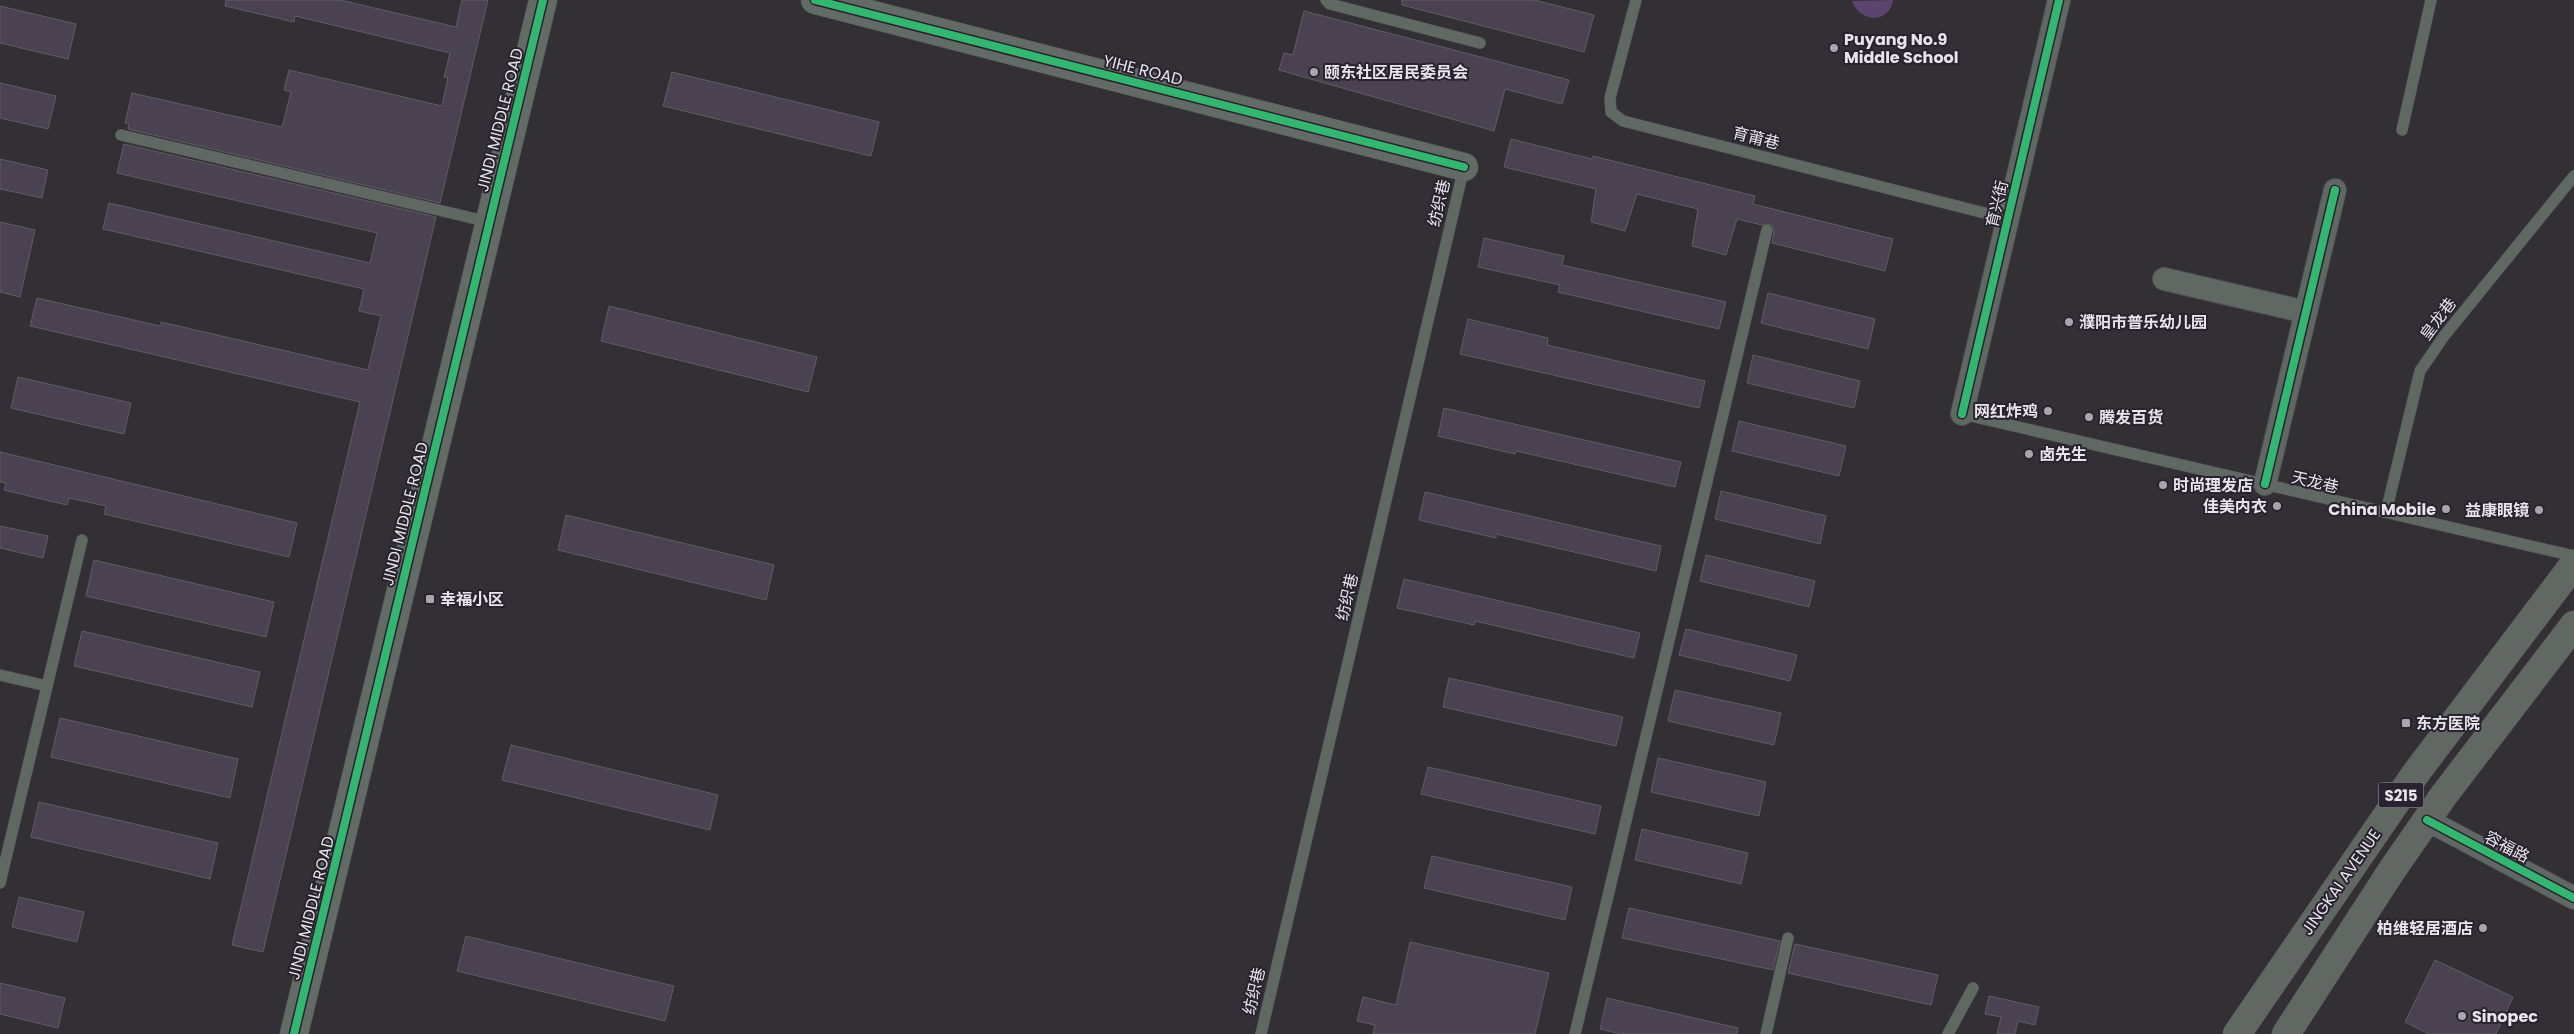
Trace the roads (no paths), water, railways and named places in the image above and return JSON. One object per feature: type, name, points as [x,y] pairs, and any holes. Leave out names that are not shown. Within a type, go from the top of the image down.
[{"type":"main road","name":"JINGKAI AVENUE","points":[[2237,1034],[2416,773],[2574,564]]},
{"type":"main road","name":"S215","points":[[2286,1034],[2427,820],[2574,625]]},
{"type":"street","name":"JINDI MIDDLE ROAD","points":[[294,1034],[543,0]]},
{"type":"street","name":"YIHE ROAD","points":[[815,0],[1464,167]]},
{"type":"street","name":"育兴街","points":[[1962,414],[2059,0]]},
{"type":"street","points":[[2265,484],[2335,190]]},
{"type":"street","points":[[2164,279],[2306,312]]},
{"type":"street","name":"容福路","points":[[2427,820],[2574,898]]},
{"type":"lane","points":[[1326,0],[1330,4],[1480,42]]},
{"type":"lane","name":"育莆巷","points":[[1636,0],[1610,98],[1611,112],[1623,120],[2008,219]]},
{"type":"lane","points":[[2402,130],[2431,0]]},
{"type":"lane","points":[[121,135],[490,222]]},
{"type":"lane","name":"纺织巷","points":[[1261,1034],[1464,167]]},
{"type":"lane","name":"皇龙巷","points":[[2386,512],[2420,371],[2444,336],[2574,176]]},
{"type":"lane","points":[[1575,1034],[1767,230]]},
{"type":"lane","name":"天龙巷","points":[[1962,414],[2574,556]]},
{"type":"lane","points":[[0,883],[82,540]]},
{"type":"lane","points":[[0,675],[47,686]]},
{"type":"lane","points":[[1766,1034],[1788,938]]},
{"type":"lane","points":[[1948,1034],[1972,988]]},
{"type":"place","name":"Puyang No.9 Middle School","points":[[1834,48]]},
{"type":"place","name":"颐东社区居民委员会","points":[[1314,72]]},
{"type":"place","name":"濮阳市普乐幼儿园","points":[[2069,322]]},
{"type":"place","name":"网红炸鸡","points":[[2048,411]]},
{"type":"place","name":"腾发百货","points":[[2089,417]]},
{"type":"place","name":"卤先生","points":[[2029,454]]},
{"type":"place","name":"时尚理发店","points":[[2163,485]]},
{"type":"place","name":"佳美内衣","points":[[2277,506]]},
{"type":"place","name":"China Mobile","points":[[2446,509]]},
{"type":"place","name":"益康眼镜","points":[[2539,510]]},
{"type":"place","name":"幸福小区","points":[[430,599]]},
{"type":"place","name":"东方医院","points":[[2406,723]]},
{"type":"place","name":"柏维轻居酒店","points":[[2483,928]]},
{"type":"place","name":"Sinopec","points":[[2462,1016]]}]
